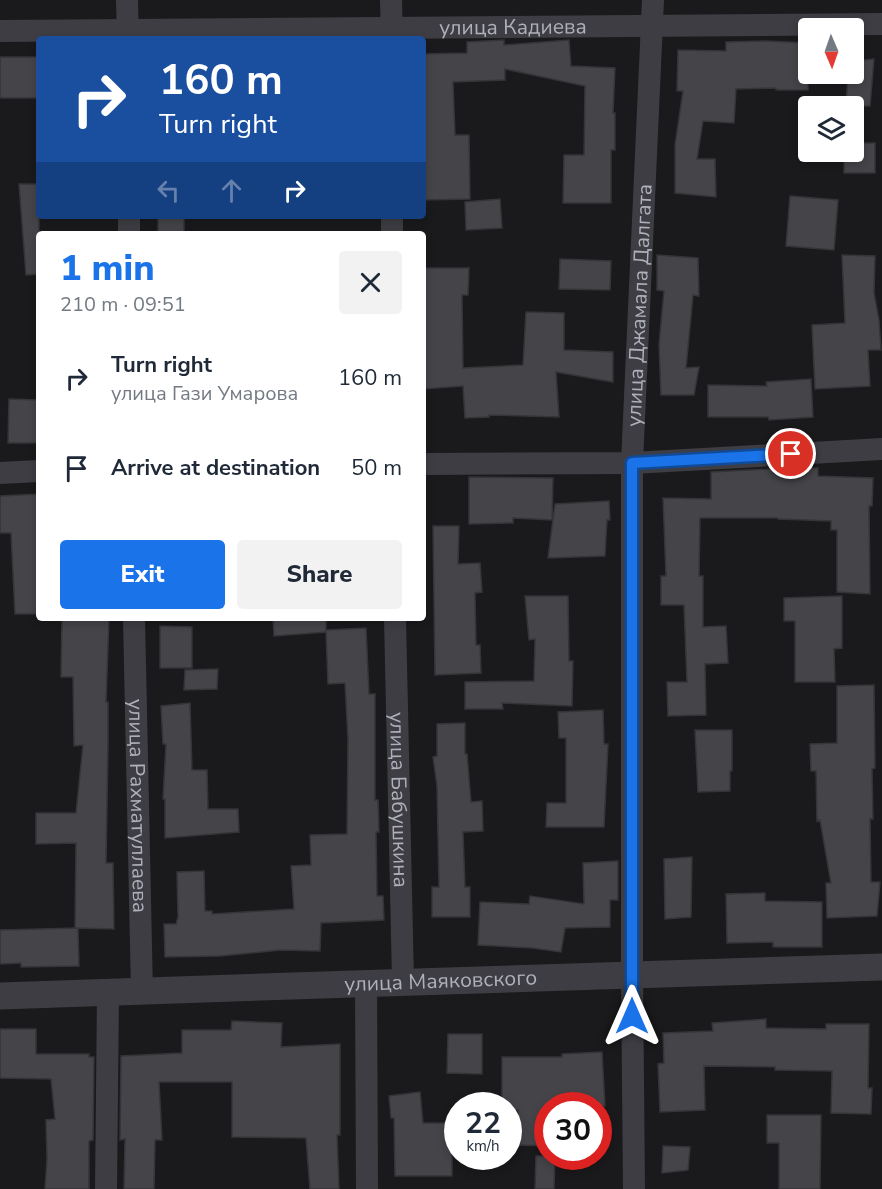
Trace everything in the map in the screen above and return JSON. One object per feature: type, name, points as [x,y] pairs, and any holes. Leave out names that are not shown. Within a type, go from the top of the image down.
[{"type":"street","points":[[127,0],[128,35]]},
{"type":"street","points":[[391,0],[392,33]]},
{"type":"street","name":"улица Джамала Далгата","points":[[634,1189],[632,463],[653,0]]},
{"type":"street","name":"улица Кадиева","points":[[0,31],[128,35],[392,33],[653,26],[882,24]]},
{"type":"street","points":[[426,464],[632,463],[882,449]]},
{"type":"street","points":[[0,473],[36,471]]},
{"type":"street","name":"улица Рахматуллаева","points":[[134,621],[142,992]]},
{"type":"street","name":"улица Бабушкина","points":[[395,621],[403,981]]},
{"type":"street","name":"улица Маяковского","points":[[0,996],[632,973],[882,967]]},
{"type":"street","points":[[366,983],[367,1189]]},
{"type":"street","points":[[106,1189],[108,993]]},
{"type":"building","points":[[504,40],[504,45],[569,40],[571,66],[615,68],[613,113],[615,113],[615,150],[611,150],[611,203],[563,203],[564,155],[584,155],[585,86],[505,69],[505,80],[453,82],[455,135],[469,135],[470,199],[426,200],[426,54],[467,53],[467,42]]},
{"type":"building","points":[[726,42],[798,43],[798,84],[808,84],[808,90],[736,89],[734,123],[703,121],[697,159],[715,159],[716,197],[675,193],[675,145],[683,91],[677,91],[678,50],[726,51]]},
{"type":"building","points":[[0,57],[36,57],[36,98],[0,98]]},
{"type":"building","points":[[874,59],[870,106],[864,106],[864,96],[847,96],[847,84],[864,84],[864,60]]},
{"type":"building","points":[[864,143],[875,143],[875,173],[844,173],[844,162],[864,162]]},
{"type":"building","points":[[19,184],[36,184],[36,219],[39,219],[39,231],[36,231],[36,274],[26,275]]},
{"type":"building","points":[[790,196],[838,200],[834,250],[786,246]]},
{"type":"building","points":[[500,199],[502,228],[466,230],[465,202]]},
{"type":"building","points":[[158,219],[184,219],[184,231],[158,231]]},
{"type":"building","points":[[657,255],[698,258],[699,296],[693,295],[686,368],[699,367],[694,395],[661,395],[659,345],[664,291],[657,290]]},
{"type":"building","points":[[842,255],[875,256],[874,293],[881,350],[868,350],[870,386],[815,389],[812,325],[845,323]]},
{"type":"building","points":[[560,259],[611,261],[610,290],[559,289]]},
{"type":"building","points":[[426,268],[469,268],[468,295],[462,295],[463,368],[523,365],[526,312],[564,313],[564,350],[613,352],[613,382],[556,372],[559,417],[489,415],[489,417],[465,418],[463,386],[426,389]]},
{"type":"building","points":[[811,379],[813,417],[769,420],[768,417],[708,417],[708,385],[767,386],[766,382]]},
{"type":"building","points":[[9,399],[36,400],[36,443],[8,443]]},
{"type":"building","points":[[818,468],[818,476],[873,478],[872,506],[869,506],[870,594],[837,592],[837,530],[831,530],[831,521],[700,518],[699,576],[703,576],[703,627],[726,626],[728,663],[705,664],[706,715],[668,716],[667,682],[687,682],[684,605],[661,605],[661,576],[666,576],[663,498],[711,499],[711,472]]},
{"type":"building","points":[[469,477],[553,478],[552,520],[513,518],[513,523],[469,524]]},
{"type":"building","points":[[36,494],[36,614],[15,614],[11,533],[0,533],[0,496]]},
{"type":"building","points":[[609,501],[610,520],[607,520],[605,556],[548,558],[555,504]]},
{"type":"building","points":[[433,526],[459,526],[458,564],[480,563],[482,592],[475,593],[476,645],[480,645],[481,673],[435,675]]},
{"type":"building","points":[[525,596],[568,596],[569,661],[573,661],[572,706],[502,703],[503,709],[465,709],[465,682],[534,681],[535,639],[529,640]]},
{"type":"building","points":[[842,596],[842,648],[834,649],[835,682],[795,682],[795,621],[784,621],[784,598]]},
{"type":"building","points":[[62,621],[109,621],[106,702],[108,702],[106,863],[113,863],[114,929],[75,928],[76,843],[36,844],[36,813],[76,813],[83,745],[74,746],[73,677],[61,677]]},
{"type":"building","points":[[273,621],[326,621],[326,630],[366,628],[369,694],[375,694],[375,800],[378,800],[379,832],[376,832],[377,896],[383,896],[384,920],[321,923],[320,951],[281,950],[220,956],[165,957],[164,924],[176,924],[178,917],[177,872],[204,871],[205,911],[212,911],[212,914],[294,909],[291,866],[311,865],[310,835],[347,834],[348,740],[345,683],[328,684],[326,632],[274,636]]},
{"type":"building","points":[[160,626],[192,627],[192,668],[160,668]]},
{"type":"building","points":[[218,669],[217,689],[184,690],[185,670]]},
{"type":"building","points":[[874,685],[875,768],[872,769],[873,819],[870,819],[871,882],[880,882],[877,916],[827,918],[826,883],[831,883],[820,820],[817,821],[816,771],[811,771],[810,744],[837,743],[837,686]]},
{"type":"building","points":[[190,703],[192,770],[207,770],[208,809],[238,809],[239,832],[165,838],[165,799],[163,799],[166,744],[163,744],[161,706]]},
{"type":"building","points":[[603,710],[604,744],[608,744],[604,827],[546,827],[547,803],[566,803],[566,738],[559,738],[558,712]]},
{"type":"building","points":[[465,723],[465,754],[467,754],[471,802],[482,801],[483,831],[463,832],[465,887],[470,887],[470,917],[432,917],[432,887],[439,887],[437,786],[433,757],[437,756],[437,724]]},
{"type":"building","points":[[695,730],[732,730],[730,791],[698,792]]},
{"type":"building","points":[[692,857],[691,917],[665,919],[664,859]]},
{"type":"building","points":[[618,861],[618,900],[610,900],[610,927],[565,928],[561,952],[478,945],[480,902],[529,904],[530,896],[584,904],[583,863]]},
{"type":"building","points":[[765,893],[765,901],[822,902],[822,947],[773,947],[773,942],[727,943],[726,894]]},
{"type":"building","points":[[78,928],[79,966],[21,967],[21,963],[0,964],[0,930]]},
{"type":"building","points":[[766,1019],[766,1028],[826,1029],[826,1024],[869,1024],[868,1088],[872,1088],[871,1114],[831,1113],[832,1071],[704,1066],[705,1110],[660,1112],[658,1064],[664,1063],[663,1033],[713,1031],[712,1023]]},
{"type":"building","points":[[232,1021],[282,1023],[281,1047],[340,1044],[340,1135],[337,1135],[339,1189],[310,1189],[306,1138],[232,1137],[232,1082],[159,1082],[162,1140],[155,1140],[154,1189],[124,1189],[125,1139],[120,1140],[121,1056],[182,1053],[182,1030],[231,1030]]},
{"type":"building","points":[[0,1029],[36,1029],[36,1054],[89,1054],[89,1057],[94,1057],[93,1140],[89,1141],[89,1189],[45,1189],[46,1120],[55,1119],[51,1079],[0,1078]]},
{"type":"building","points":[[448,1034],[482,1034],[482,1074],[447,1073]]},
{"type":"building","points":[[602,1052],[604,1092],[534,1092],[534,1146],[522,1145],[522,1092],[502,1092],[502,1057],[562,1057],[562,1054]]},
{"type":"building","points":[[420,1092],[423,1123],[444,1123],[444,1170],[452,1170],[452,1176],[395,1176],[394,1118],[391,1118],[389,1096]]},
{"type":"building","points":[[767,1115],[821,1115],[820,1189],[779,1189],[779,1143],[767,1143]]},
{"type":"building","points":[[663,1146],[690,1147],[688,1170],[662,1173]]},
{"type":"building","points":[[536,1170],[555,1170],[554,1189],[535,1189]]},
{"type":"route","points":[[632,1016],[632,463],[791,454]]}]
